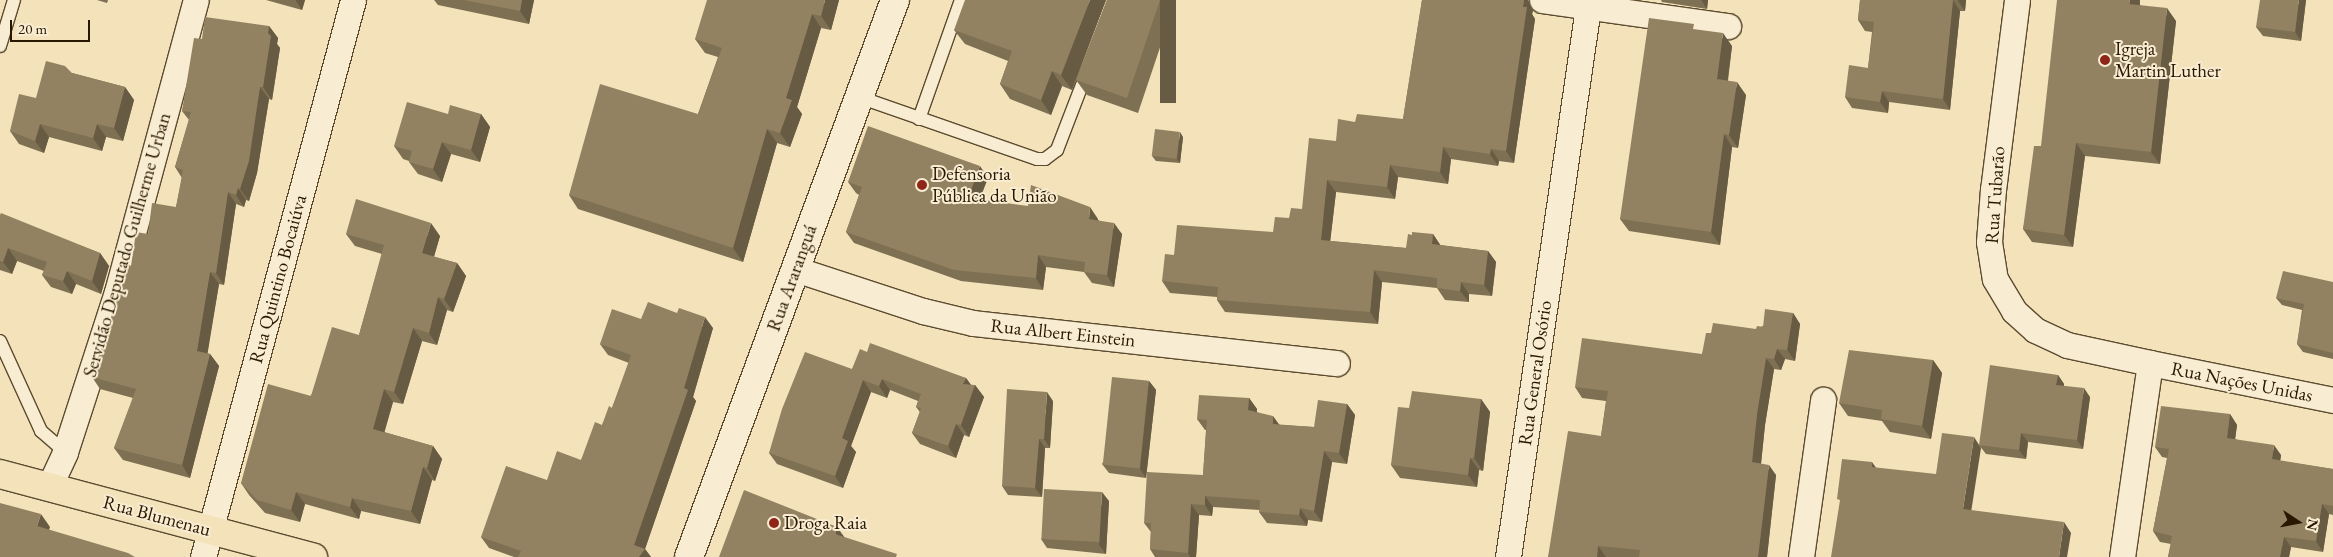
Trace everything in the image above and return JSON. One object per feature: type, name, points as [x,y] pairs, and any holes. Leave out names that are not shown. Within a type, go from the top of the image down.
[{"type":"main road","name":"Rua Blumenau","points":[[0,474],[314,557]]},
{"type":"street","name":"Servidão Deputado Guilherme Urban","points":[[49,487],[65,452],[117,292],[196,0]]},
{"type":"street","name":"Rua Quintino Bocaiúva","points":[[203,557],[354,0]]},
{"type":"street","name":"Rua Araranguá","points":[[689,557],[895,0]]},
{"type":"street","points":[[1542,0],[1728,26]]},
{"type":"street","name":"Rua Tubarão","points":[[2017,0],[1991,215],[1989,242],[1995,279],[2014,311],[2035,330],[2067,345],[2150,364]]},
{"type":"street","name":"Rua General Osório","points":[[1508,557],[1588,7]]},
{"type":"street","name":"Rua Albert Einstein","points":[[795,269],[923,311],[973,323],[1337,363]]},
{"type":"street","points":[[2122,557],[2150,364]]},
{"type":"street","name":"Rua Nações Unidas","points":[[2150,364],[2333,400]]},
{"type":"street","points":[[1801,557],[1822,400]]},
{"type":"lane","points":[[0,46],[14,0]]},
{"type":"lane","points":[[919,119],[961,0]]},
{"type":"lane","points":[[860,97],[919,119],[1045,159],[1057,150],[1091,63]]},
{"type":"lane","points":[[0,341],[41,431],[65,452]]},
{"type":"building","points":[[464,0],[522,0],[520,11]]},
{"type":"building","points":[[707,0],[825,0],[821,16],[812,14],[786,98],[792,100],[780,133],[767,129],[733,248],[569,195],[600,84],[698,114],[722,48],[695,39]]},
{"type":"building","points":[[965,0],[1090,0],[1061,75],[1052,71],[1041,100],[1000,84],[1012,51],[954,30]]},
{"type":"building","points":[[1107,0],[1160,0],[1127,98],[1076,80]]},
{"type":"building","points":[[1422,0],[1524,0],[1523,7],[1527,7],[1506,151],[1491,149],[1490,154],[1443,147],[1440,172],[1390,165],[1387,187],[1327,180],[1321,240],[1406,248],[1408,234],[1412,235],[1412,232],[1433,234],[1432,244],[1488,251],[1484,285],[1461,282],[1460,291],[1437,288],[1437,278],[1374,270],[1370,312],[1217,300],[1218,287],[1162,281],[1165,254],[1174,255],[1177,225],[1273,232],[1275,217],[1289,218],[1291,208],[1302,209],[1309,138],[1336,141],[1338,119],[1355,122],[1357,114],[1403,119]]},
{"type":"building","points":[[1860,0],[1953,0],[1943,99],[1882,91],[1880,102],[1845,97],[1849,65],[1868,68],[1874,22],[1858,20]]},
{"type":"building","points":[[2057,0],[2130,0],[2129,4],[2167,8],[2151,152],[2076,143],[2064,235],[2023,229],[2034,146],[2041,146]]},
{"type":"building","points":[[2260,0],[2299,0],[2295,32],[2256,27]]},
{"type":"building","points":[[205,17],[269,26],[268,33],[271,36],[263,87],[260,87],[249,161],[240,189],[238,188],[236,195],[228,192],[216,273],[210,272],[197,351],[210,354],[182,465],[114,448],[136,389],[92,377],[128,264],[131,266],[136,232],[148,234],[152,203],[176,207],[183,170],[175,167],[191,112],[182,111],[194,38],[202,39]]},
{"type":"building","points":[[1649,18],[1694,24],[1693,29],[1723,33],[1717,79],[1737,82],[1729,135],[1724,134],[1711,232],[1620,219]]},
{"type":"building","points":[[46,61],[65,66],[72,73],[125,87],[114,128],[97,124],[93,138],[40,124],[35,141],[10,131],[19,94],[36,98]]},
{"type":"building","points":[[407,102],[448,114],[450,105],[481,114],[471,150],[442,142],[433,169],[409,162],[412,151],[394,146]]},
{"type":"building","points":[[868,126],[980,166],[968,198],[1028,206],[1031,185],[1090,207],[1089,219],[1114,223],[1107,275],[1084,272],[1085,262],[1038,255],[1036,278],[954,270],[846,232],[862,187],[848,182]]},
{"type":"building","points":[[1155,129],[1180,132],[1177,159],[1152,156]]},
{"type":"building","points":[[356,199],[431,223],[422,253],[457,263],[444,299],[438,297],[429,333],[413,328],[394,392],[384,389],[373,429],[433,446],[427,468],[423,467],[411,511],[352,498],[350,507],[296,492],[291,510],[257,500],[241,483],[268,384],[311,396],[332,327],[359,335],[384,245],[346,234]]},
{"type":"building","points":[[1,213],[100,253],[92,281],[67,271],[63,281],[42,275],[47,262],[8,248],[3,262],[0,261]]},
{"type":"building","points":[[2283,271],[2333,282],[2333,353],[2297,344],[2304,304],[2276,298]]},
{"type":"building","points":[[648,302],[677,313],[679,308],[705,317],[684,388],[688,390],[634,545],[645,549],[639,557],[518,557],[521,551],[481,537],[506,466],[547,480],[557,451],[581,460],[595,422],[602,425],[609,406],[612,408],[631,355],[600,344],[612,309],[641,319]]},
{"type":"building","points":[[1765,309],[1793,313],[1787,350],[1777,349],[1774,359],[1766,358],[1757,414],[1752,462],[1769,465],[1758,557],[1639,557],[1640,550],[1598,546],[1597,557],[1548,557],[1568,431],[1601,436],[1608,391],[1575,387],[1582,338],[1702,354],[1706,333],[1711,333],[1713,323],[1756,329],[1757,326],[1763,327]]},
{"type":"building","points":[[870,343],[966,378],[963,384],[975,385],[961,425],[956,424],[948,446],[912,433],[921,408],[916,407],[921,394],[882,379],[879,386],[863,380],[842,438],[848,441],[835,476],[769,453],[782,409],[805,352],[852,369],[860,349],[867,352]]},
{"type":"building","points":[[1849,350],[1933,360],[1922,426],[1881,419],[1882,410],[1839,403]]},
{"type":"building","points":[[1990,365],[2058,375],[2056,385],[2084,388],[2077,440],[2021,433],[2019,450],[1979,445]]},
{"type":"building","points":[[1112,377],[1149,381],[1140,468],[1103,465]]},
{"type":"building","points":[[1007,389],[1047,392],[1044,439],[1039,439],[1035,488],[1002,486]]},
{"type":"building","points":[[1412,391],[1481,399],[1474,458],[1470,458],[1468,475],[1391,465],[1398,407],[1409,408]]},
{"type":"building","points":[[1199,395],[1249,398],[1248,410],[1273,416],[1273,424],[1314,427],[1318,400],[1347,404],[1339,453],[1324,451],[1314,511],[1300,508],[1299,515],[1259,512],[1260,500],[1205,496],[1205,505],[1191,504],[1188,553],[1150,549],[1151,523],[1144,523],[1147,472],[1203,475],[1207,420],[1197,419]]},
{"type":"building","points":[[2161,406],[2230,414],[2227,438],[2274,445],[2272,459],[2333,469],[2333,506],[2322,504],[2316,541],[2284,537],[2280,557],[2168,557],[2172,536],[2153,531],[2169,449],[2155,447]]},
{"type":"building","points":[[1942,433],[1974,437],[1963,509],[2064,522],[2059,557],[1831,557],[1840,500],[1837,499],[1842,459],[1872,462],[1872,467],[1936,474]]},
{"type":"building","points":[[1044,489],[1102,492],[1099,542],[1041,539]]},
{"type":"building","points":[[744,490],[837,527],[835,534],[897,554],[896,557],[719,557]]},
{"type":"building","points":[[0,503],[41,514],[37,526],[128,553],[135,557],[0,557]]},
{"type":"place","name":"Igreja Martin Luther","points":[[2105,60]]},
{"type":"place","name":"Defensoria Pública da União","points":[[922,185]]},
{"type":"place","name":"Droga Raia","points":[[774,523]]}]
